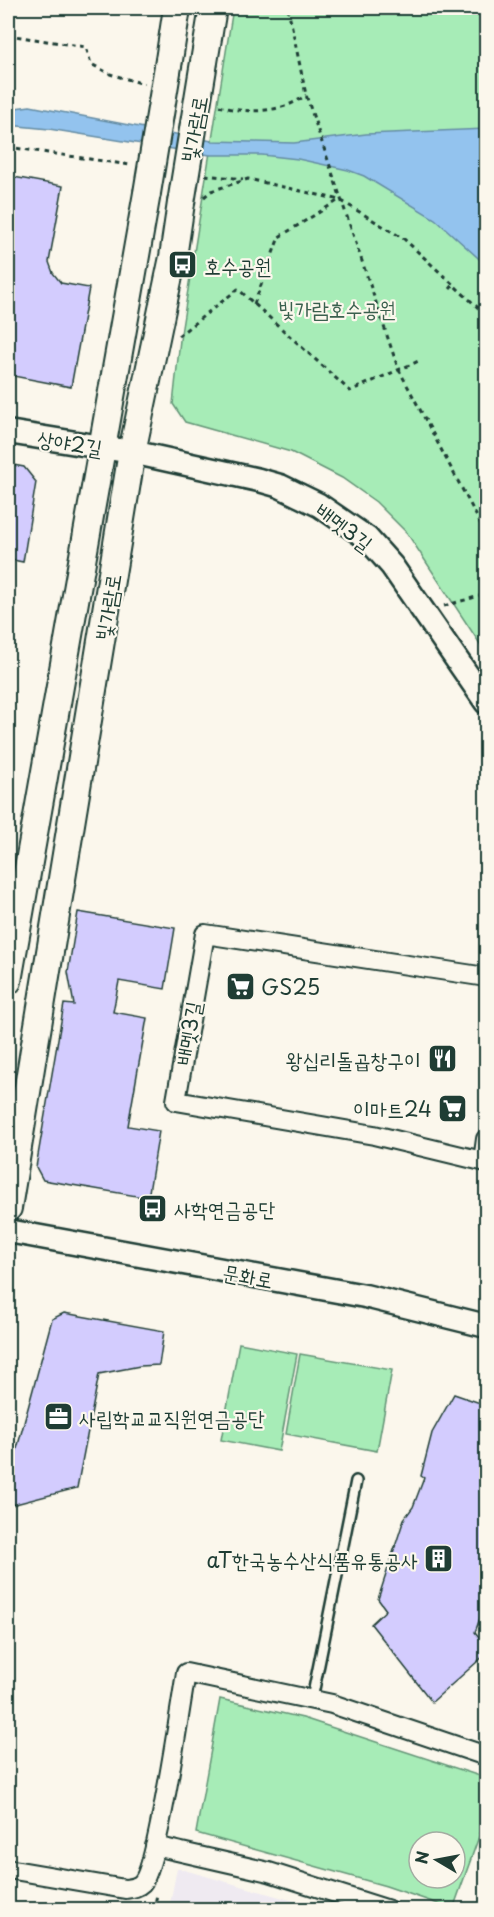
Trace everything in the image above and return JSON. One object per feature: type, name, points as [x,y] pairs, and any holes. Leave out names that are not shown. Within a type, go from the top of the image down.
[{"type":"main road","name":"빛가람로","points":[[8,981],[147,193],[177,8]]},
{"type":"main road","name":"빛가람로","points":[[8,1208],[132,452],[173,257],[189,204],[204,62],[213,8]]},
{"type":"street","name":"상야2길","points":[[8,432],[132,452]]},
{"type":"street","name":"배멧3길","points":[[132,452],[280,486],[347,522],[367,538],[392,566],[486,702]]},
{"type":"street","name":"배멧3길","points":[[485,1162],[374,1135],[176,1101],[205,934],[486,977]]},
{"type":"street","points":[[485,1162],[486,1139]]},
{"type":"street","name":"문화로","points":[[8,1231],[365,1296],[486,1326]]},
{"type":"street","points":[[8,1869],[135,1888],[143,1882],[155,1846],[186,1673],[312,1699],[406,1727],[486,1756]]},
{"type":"street","points":[[155,1846],[270,1872],[354,1896],[389,1910]]},
{"type":"lane","points":[[312,1699],[356,1481]]},
{"type":"path","points":[[288,8],[306,95],[398,368],[486,534]]},
{"type":"path","points":[[8,147],[137,166]]},
{"type":"path","points":[[195,174],[248,179],[340,200],[404,239],[455,283],[486,315]]},
{"type":"path","points":[[189,204],[211,191],[248,179]]},
{"type":"path","points":[[254,304],[279,237],[340,200]]},
{"type":"path","points":[[450,289],[455,283]]},
{"type":"path","points":[[172,341],[238,289],[350,391],[398,368],[421,360]]},
{"type":"path","points":[[444,606],[486,594]]},
{"type":"shaded area","points":[[177,1868],[322,1909],[169,1909]]},
{"type":"green space","name":"빛가람호수공원","points":[[233,8],[486,8],[486,653],[407,533],[376,502],[342,478],[291,452],[185,422],[173,404],[180,340]]},
{"type":"green space","points":[[239,1343],[297,1354],[279,1451],[221,1440]]},
{"type":"green space","points":[[300,1354],[392,1370],[377,1451],[286,1434]]},
{"type":"green space","points":[[220,1699],[303,1718],[486,1778],[486,1817],[467,1870],[467,1830],[407,1830],[407,1890],[460,1890],[453,1909],[386,1886],[196,1833]]},
{"type":"water","points":[[30,106],[212,141],[294,143],[366,134],[486,129],[486,265],[435,219],[364,176],[348,170],[298,159],[262,155],[210,155],[49,129],[8,125],[8,109]]},
{"type":"building","points":[[8,176],[63,186],[49,262],[53,273],[61,283],[89,288],[71,387],[8,375]]},
{"type":"building","points":[[8,464],[24,467],[36,482],[23,562],[8,559]]},
{"type":"building","points":[[78,912],[175,928],[165,989],[119,981],[113,1012],[147,1018],[128,1126],[159,1131],[148,1198],[43,1180],[36,1167],[64,1004],[74,1005],[68,972]]},
{"type":"building","name":"사립학교교직원연금공단","points":[[64,1313],[164,1331],[159,1365],[140,1366],[99,1374],[77,1488],[8,1506],[14,1460],[52,1319]]},
{"type":"building","name":"aT한국농수산식품유통공사","points":[[454,1394],[486,1405],[486,1602],[475,1632],[486,1645],[486,1654],[432,1702],[371,1624],[386,1610],[378,1599],[404,1519],[413,1507],[424,1478],[421,1476],[432,1433]]},
{"type":"place","name":"호수공원","points":[[183,265]]},
{"type":"place","name":"GS25","points":[[240,986]]},
{"type":"place","name":"왕십리돌곱창구이","points":[[442,1059]]},
{"type":"place","name":"이마트24","points":[[453,1108]]},
{"type":"place","name":"사학연금공단","points":[[153,1208]]},
{"type":"place","name":"사립학교교직원연금공단","points":[[58,1417]]},
{"type":"place","name":"aT한국농수산식품유통공사","points":[[439,1559]]}]
